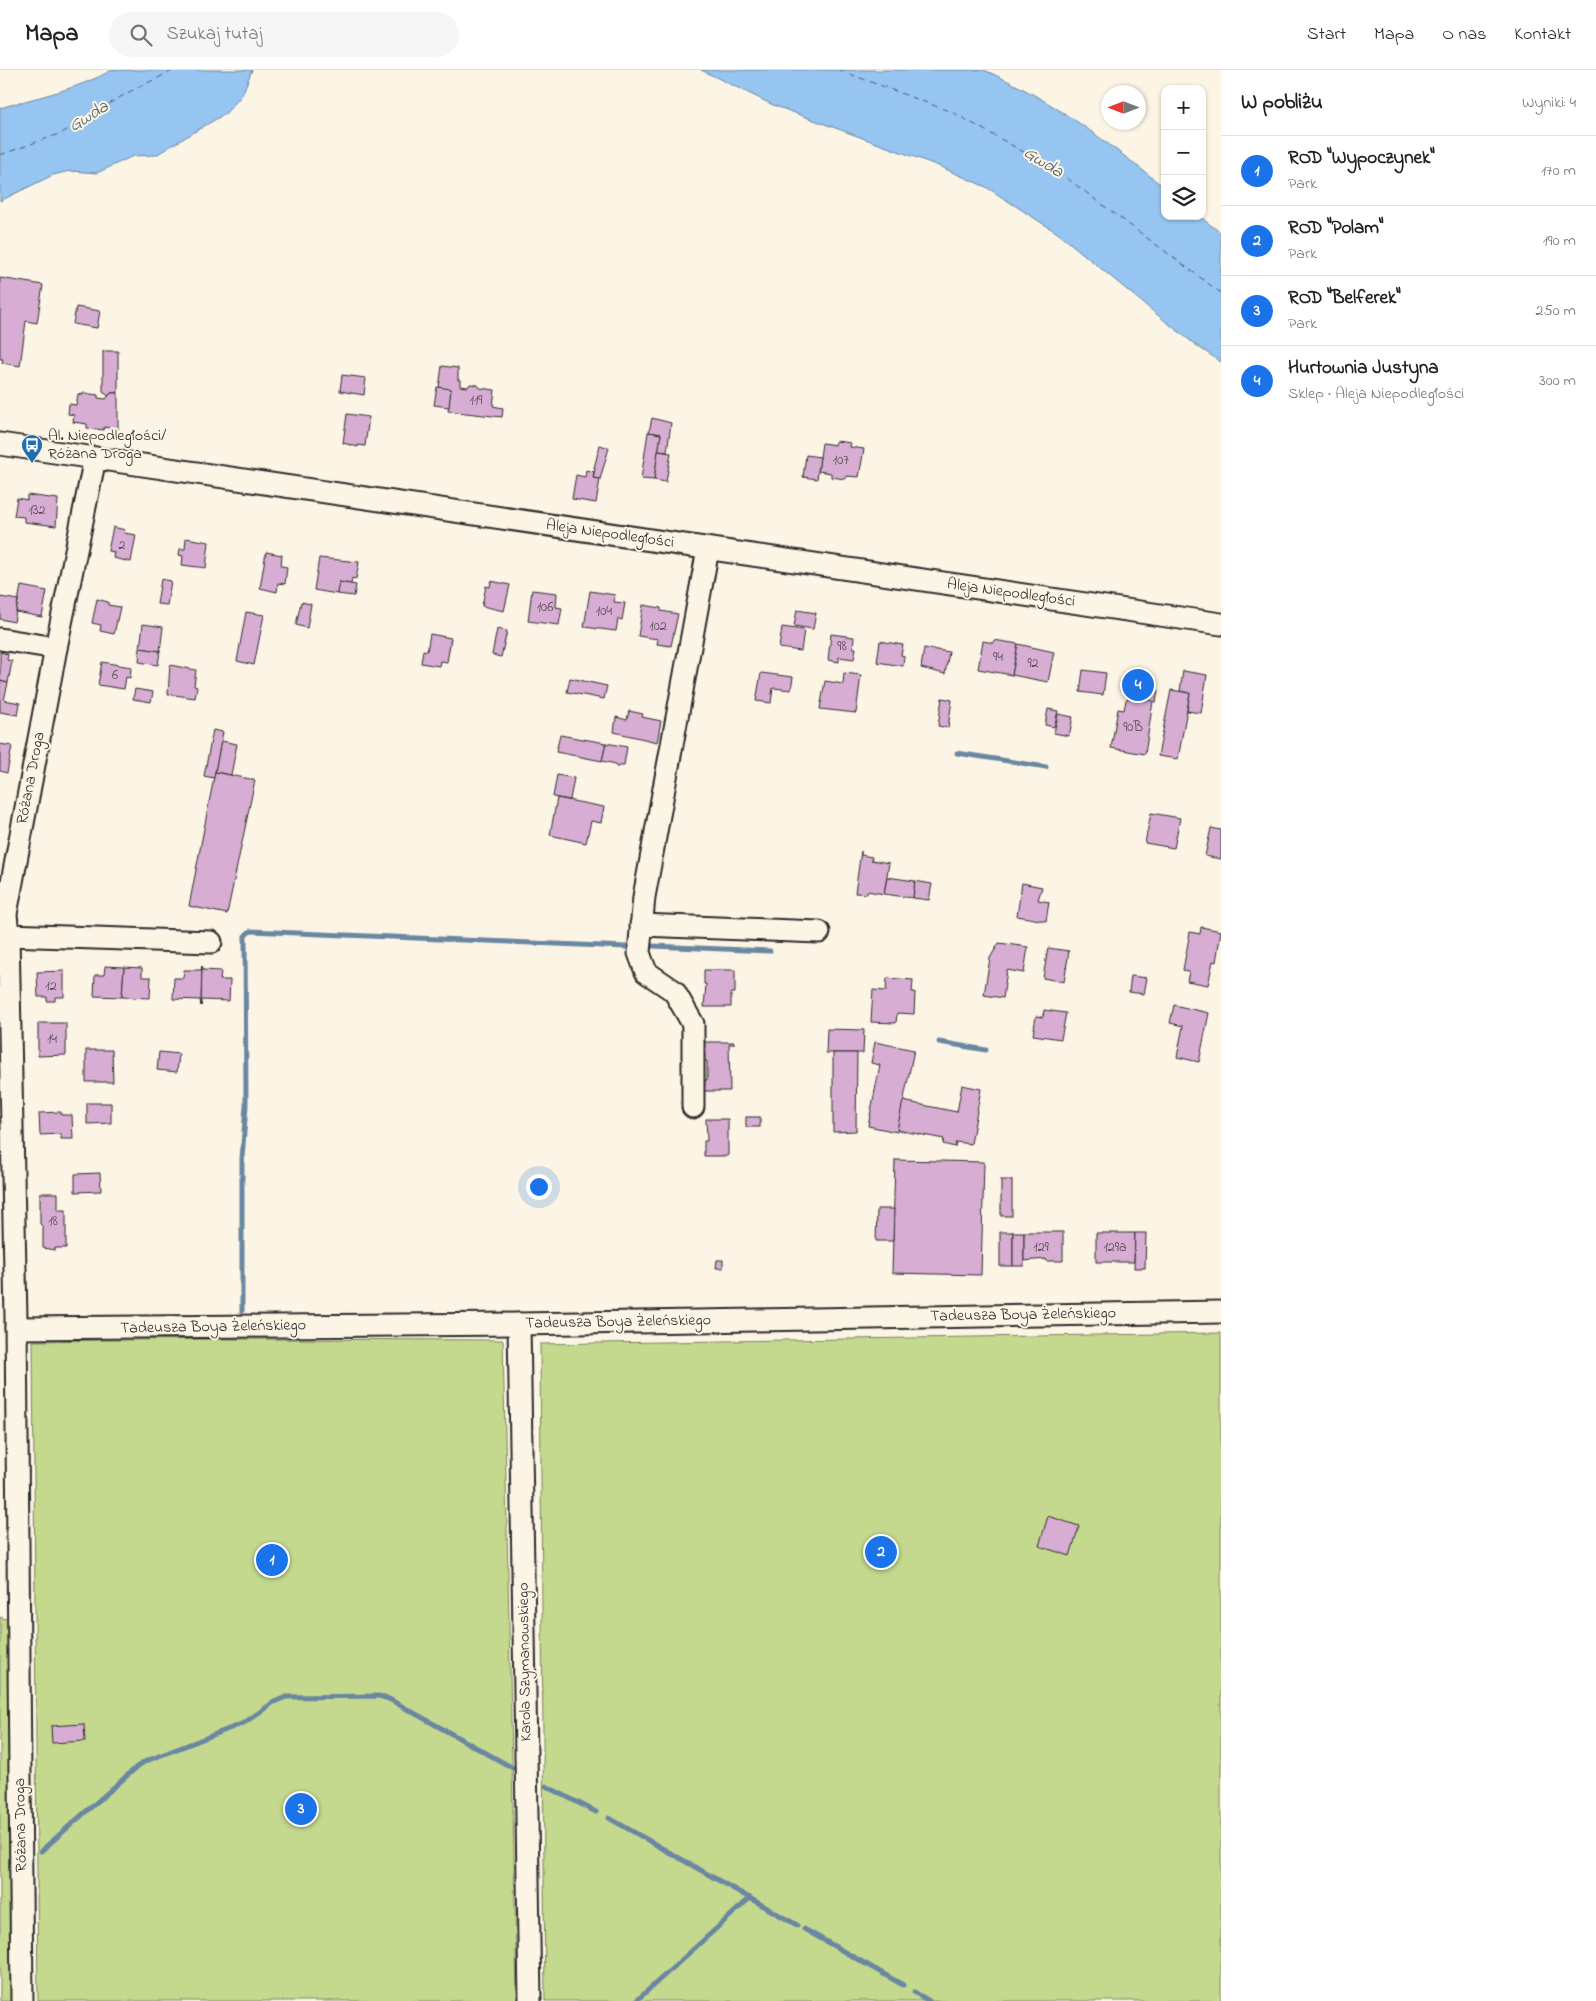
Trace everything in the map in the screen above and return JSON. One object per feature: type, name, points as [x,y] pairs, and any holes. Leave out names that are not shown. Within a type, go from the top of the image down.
[{"type":"street","name":"Aleja Niepodległości","points":[[0,444],[1221,624]]},
{"type":"street","name":"Różana Droga","points":[[22,2001],[16,1328],[8,935],[3,914],[95,458]]},
{"type":"street","points":[[693,1107],[693,1024],[674,991],[646,972],[639,953],[644,897],[708,548]]},
{"type":"street","points":[[0,639],[56,648]]},
{"type":"street","points":[[642,925],[819,932]]},
{"type":"street","points":[[8,935],[211,942]]},
{"type":"street","name":"Tadeusza Boya Żeleńskiego","points":[[16,1328],[519,1324],[1221,1312]]},
{"type":"street","name":"Karola Szymanowskiego","points":[[519,1324],[530,2001]]},
{"type":"green space","points":[[1221,1333],[1221,2001],[545,2001],[540,1344]]},
{"type":"green space","points":[[230,1339],[503,1340],[517,2001],[38,2001],[33,1341]]},
{"type":"green space","points":[[0,1617],[8,1620],[12,2001],[0,2001]]},
{"type":"water","name":"Gwda","points":[[112,70],[252,70],[242,95],[226,113],[156,155],[133,156],[97,173],[70,171],[53,175],[0,201],[0,108],[72,87]]},
{"type":"water","name":"Gwda","points":[[701,70],[984,70],[1032,94],[1101,138],[1161,185],[1161,220],[1204,220],[1221,233],[1221,362],[1155,313],[1059,234],[986,187],[936,165],[773,105]]},
{"type":"building","points":[[0,278],[43,285],[37,323],[26,321],[20,366],[2,363],[3,359],[0,359]]},
{"type":"building","points":[[76,307],[100,311],[97,328],[73,324]]},
{"type":"building","points":[[103,351],[118,351],[118,393],[111,393],[108,396],[103,391]]},
{"type":"building","points":[[442,366],[458,368],[460,386],[468,387],[470,384],[478,385],[480,388],[495,390],[493,406],[503,408],[502,417],[448,411],[451,389],[439,388]]},
{"type":"building","points":[[342,375],[366,378],[364,395],[340,391]]},
{"type":"building","points":[[437,387],[451,389],[449,407],[434,405]]},
{"type":"building","points":[[83,393],[98,395],[98,398],[106,399],[111,393],[118,393],[118,429],[104,427],[104,430],[87,428],[87,424],[73,422],[74,415],[68,414],[69,404],[76,405],[78,394],[83,395]]},
{"type":"building","points":[[347,414],[369,417],[365,446],[358,445],[358,447],[343,443]]},
{"type":"building","points":[[652,418],[671,423],[667,452],[658,451],[661,434],[649,432]]},
{"type":"building","points":[[648,432],[661,434],[654,480],[641,479]]},
{"type":"building","points":[[836,441],[851,443],[850,447],[864,449],[859,477],[846,476],[846,479],[831,477],[831,473],[818,471],[822,443],[835,445]]},
{"type":"building","points":[[600,445],[609,448],[600,479],[593,478]]},
{"type":"building","points":[[658,451],[671,453],[666,482],[654,480]]},
{"type":"building","points":[[806,455],[820,457],[817,479],[803,477]]},
{"type":"building","points":[[586,470],[594,472],[593,478],[600,479],[596,503],[572,499],[576,475],[585,477]]},
{"type":"building","points":[[27,495],[58,499],[56,526],[24,522],[24,517],[14,516],[17,498],[27,500]]},
{"type":"building","points":[[113,527],[125,530],[124,533],[136,535],[131,562],[113,558],[114,552],[108,551]]},
{"type":"building","points":[[186,538],[209,542],[206,568],[182,565],[183,556],[179,555],[180,549],[185,549]]},
{"type":"building","points":[[266,552],[282,555],[281,566],[287,567],[285,584],[278,583],[277,592],[260,588]]},
{"type":"building","points":[[319,558],[359,562],[356,579],[352,578],[351,584],[339,582],[337,594],[314,590]]},
{"type":"building","points":[[161,579],[171,581],[167,605],[157,604]]},
{"type":"building","points":[[491,581],[510,585],[504,611],[482,606],[486,586],[490,587]]},
{"type":"building","points":[[339,582],[356,585],[354,596],[337,594]]},
{"type":"building","points":[[21,586],[47,591],[42,617],[16,612]]},
{"type":"building","points":[[532,590],[557,593],[556,607],[562,608],[559,625],[528,621]]},
{"type":"building","points":[[590,591],[615,595],[614,602],[625,603],[622,620],[618,619],[616,631],[584,627]]},
{"type":"building","points":[[0,597],[18,600],[14,622],[0,619]]},
{"type":"building","points":[[97,599],[108,602],[108,605],[120,607],[114,634],[100,631],[101,625],[92,623]]},
{"type":"building","points":[[301,602],[311,604],[307,628],[296,625]]},
{"type":"building","points":[[643,605],[661,608],[661,611],[678,614],[671,646],[657,644],[658,639],[638,636]]},
{"type":"building","points":[[797,610],[816,613],[813,629],[794,626]]},
{"type":"building","points":[[246,612],[264,615],[254,665],[237,661]]},
{"type":"building","points":[[143,624],[163,627],[160,651],[140,648]]},
{"type":"building","points":[[782,627],[804,630],[801,651],[779,648]]},
{"type":"building","points":[[497,629],[507,631],[501,657],[492,655]]},
{"type":"building","points":[[430,634],[451,638],[447,662],[440,661],[439,666],[421,663],[423,650],[427,651]]},
{"type":"building","points":[[831,634],[854,637],[853,648],[856,648],[854,659],[839,657],[839,662],[828,660]]},
{"type":"building","points":[[994,640],[1018,644],[1012,675],[978,669],[983,641],[994,643]]},
{"type":"building","points":[[880,641],[903,645],[901,655],[904,656],[903,666],[877,662]]},
{"type":"building","points":[[1018,644],[1054,652],[1048,682],[1012,675]]},
{"type":"building","points":[[140,648],[160,651],[158,665],[139,662]]},
{"type":"building","points":[[924,648],[949,652],[945,674],[921,668]]},
{"type":"building","points":[[0,652],[8,654],[7,660],[12,661],[8,683],[0,681]]},
{"type":"building","points":[[102,662],[131,667],[130,678],[126,677],[124,689],[98,685]]},
{"type":"building","points":[[170,665],[196,670],[194,686],[197,687],[195,698],[168,694]]},
{"type":"building","points":[[1083,670],[1106,673],[1103,695],[1080,692]]},
{"type":"building","points":[[1183,671],[1207,675],[1201,713],[1187,711],[1190,693],[1180,691]]},
{"type":"building","points":[[761,673],[793,677],[791,690],[773,688],[771,703],[756,701]]},
{"type":"building","points":[[844,673],[861,675],[856,713],[820,709],[825,681],[843,684]]},
{"type":"building","points":[[1131,675],[1154,679],[1152,689],[1158,690],[1156,702],[1128,698]]},
{"type":"building","points":[[570,678],[607,686],[604,699],[567,692]]},
{"type":"building","points":[[0,681],[8,683],[4,700],[20,703],[18,715],[0,712]]},
{"type":"building","points":[[135,689],[153,692],[151,702],[133,699]]},
{"type":"building","points":[[1171,690],[1190,693],[1178,759],[1158,756]]},
{"type":"building","points":[[942,698],[952,700],[948,728],[938,726]]},
{"type":"building","points":[[1128,698],[1153,701],[1145,754],[1111,748],[1118,709],[1124,710]]},
{"type":"building","points":[[1048,709],[1058,711],[1054,727],[1045,725]]},
{"type":"building","points":[[629,711],[643,714],[642,717],[661,721],[657,742],[614,732],[616,717],[627,720]]},
{"type":"building","points":[[1058,714],[1073,717],[1069,736],[1054,733]]},
{"type":"building","points":[[213,730],[223,732],[214,778],[204,776]]},
{"type":"building","points":[[560,735],[606,743],[602,761],[556,752]]},
{"type":"building","points":[[221,741],[237,744],[231,775],[215,772]]},
{"type":"building","points":[[606,743],[627,747],[624,765],[616,767],[616,764],[602,761]]},
{"type":"building","points":[[0,744],[12,746],[7,773],[0,771]]},
{"type":"building","points":[[215,772],[255,780],[227,914],[189,906]]},
{"type":"building","points":[[557,775],[574,778],[570,800],[553,797]]},
{"type":"building","points":[[557,798],[604,807],[601,823],[591,821],[586,843],[550,835]]},
{"type":"building","points":[[1151,813],[1180,818],[1174,848],[1145,843]]},
{"type":"building","points":[[1211,828],[1221,830],[1221,859],[1205,856]]},
{"type":"building","points":[[861,851],[861,855],[872,857],[871,860],[889,863],[884,894],[867,891],[867,894],[855,893]]},
{"type":"building","points":[[887,877],[915,881],[913,898],[884,894]]},
{"type":"building","points":[[915,881],[932,884],[929,900],[913,898]]},
{"type":"building","points":[[1022,883],[1042,887],[1038,900],[1049,902],[1046,921],[1017,916]]},
{"type":"building","points":[[1201,927],[1221,931],[1216,962],[1213,961],[1208,985],[1187,981],[1189,972],[1183,970],[1190,932],[1200,934]]},
{"type":"building","points":[[999,943],[1028,947],[1024,973],[1007,970],[1003,998],[984,995],[990,958]]},
{"type":"building","points":[[1048,948],[1069,951],[1064,982],[1043,978]]},
{"type":"building","points":[[105,966],[124,967],[122,997],[94,996],[95,975],[104,975]]},
{"type":"building","points":[[202,966],[201,1006],[200,1000],[173,999],[174,978],[183,978],[184,970],[201,970]]},
{"type":"building","points":[[202,966],[203,970],[221,971],[220,980],[230,980],[229,1001],[202,1000],[201,1006]]},
{"type":"building","points":[[124,967],[142,968],[142,977],[151,977],[150,998],[122,997]]},
{"type":"building","points":[[704,970],[735,970],[735,993],[731,993],[731,1007],[704,1007],[706,984],[704,984]]},
{"type":"building","points":[[64,971],[64,997],[55,997],[55,1001],[47,1001],[47,997],[38,997],[37,972]]},
{"type":"building","points":[[1131,976],[1147,978],[1144,994],[1129,992]]},
{"type":"building","points":[[887,978],[913,980],[912,992],[915,992],[914,1014],[897,1013],[896,1023],[871,1022],[873,990],[886,991]]},
{"type":"building","points":[[1174,1005],[1209,1013],[1199,1062],[1177,1057],[1183,1026],[1170,1023]]},
{"type":"building","points":[[1044,1010],[1066,1013],[1061,1039],[1033,1035],[1036,1016],[1043,1017]]},
{"type":"building","points":[[38,1023],[66,1023],[66,1055],[38,1056]]},
{"type":"building","points":[[827,1029],[864,1030],[863,1053],[826,1053]]},
{"type":"building","points":[[704,1042],[734,1042],[734,1044],[729,1044],[730,1091],[704,1091],[705,1080],[707,1080],[707,1061],[704,1061]]},
{"type":"building","points":[[875,1042],[914,1050],[897,1132],[868,1126],[880,1065],[871,1063]]},
{"type":"building","points":[[86,1050],[112,1050],[113,1082],[86,1082]]},
{"type":"building","points":[[159,1052],[179,1054],[177,1072],[157,1070]]},
{"type":"building","points":[[833,1053],[857,1053],[856,1131],[833,1132]]},
{"type":"building","points":[[962,1085],[981,1089],[971,1144],[956,1142],[955,1147],[943,1144],[944,1139],[897,1130],[903,1101],[957,1112]]},
{"type":"building","points":[[87,1103],[111,1103],[111,1123],[87,1124]]},
{"type":"building","points":[[61,1112],[61,1115],[72,1115],[73,1139],[61,1139],[61,1134],[40,1135],[39,1113]]},
{"type":"building","points":[[746,1117],[760,1117],[760,1127],[746,1127]]},
{"type":"building","points":[[706,1119],[728,1119],[728,1156],[704,1156],[704,1141],[707,1141]]},
{"type":"building","points":[[895,1160],[984,1162],[981,1275],[892,1273]]},
{"type":"building","points":[[100,1173],[101,1191],[75,1192],[75,1174]]},
{"type":"building","points":[[1001,1180],[1012,1180],[1012,1216],[1001,1216]]},
{"type":"building","points":[[40,1193],[58,1193],[58,1210],[66,1210],[66,1248],[55,1248],[55,1250],[43,1248],[43,1227],[40,1224]]},
{"type":"building","points":[[877,1209],[894,1209],[893,1241],[876,1241]]},
{"type":"building","points":[[1000,1232],[1013,1232],[1013,1266],[1000,1266]]},
{"type":"building","points":[[1013,1232],[1024,1232],[1024,1266],[1013,1266]]},
{"type":"building","points":[[1024,1232],[1063,1232],[1063,1261],[1046,1261],[1046,1259],[1024,1261]]},
{"type":"building","points":[[1096,1233],[1135,1233],[1134,1262],[1096,1262]]},
{"type":"building","points":[[1135,1233],[1146,1233],[1145,1268],[1134,1268]]},
{"type":"building","points":[[717,1260],[723,1260],[723,1268],[716,1268]]},
{"type":"building","points":[[1048,1516],[1079,1526],[1070,1556],[1039,1546]]},
{"type":"building","points":[[84,1724],[85,1741],[52,1743],[51,1726]]},
{"type":"waterway","points":[[957,753],[1046,767]]},
{"type":"waterway","points":[[242,1311],[242,1159],[246,1105],[245,936],[250,931],[627,947]]},
{"type":"waterway","points":[[652,946],[770,951]]},
{"type":"waterway","points":[[939,1042],[986,1050]]},
{"type":"waterway","points":[[41,1851],[138,1766],[146,1761],[244,1723],[274,1702],[286,1697],[379,1696],[389,1699],[513,1768]]},
{"type":"waterway","points":[[546,1786],[596,1812]]},
{"type":"waterway","points":[[609,1818],[797,1925]]},
{"type":"waterway","points":[[636,2001],[750,1898]]},
{"type":"waterway","points":[[804,1929],[903,1985]]},
{"type":"waterway","points":[[914,1992],[929,2001]]},
{"type":"ferry route","points":[[0,155],[62,133],[127,93],[174,70]]},
{"type":"ferry route","points":[[839,70],[954,113],[1056,170],[1221,293]]},
{"type":"place","name":"Al. Niepodległości/ Różana Droga","points":[[32,464]]},
{"type":"place","name":"Hurtownia Justyna","points":[[1138,685]]},
{"type":"place","name":"ROD \"Polam\"","points":[[881,1552]]},
{"type":"place","name":"ROD \"Wypoczynek\"","points":[[272,1560]]},
{"type":"place","name":"ROD \"Belferek\"","points":[[301,1809]]}]
